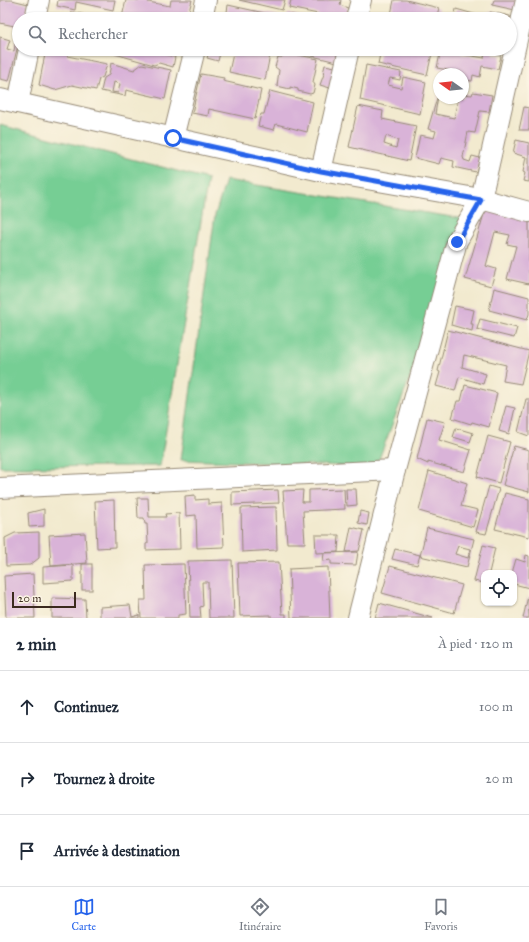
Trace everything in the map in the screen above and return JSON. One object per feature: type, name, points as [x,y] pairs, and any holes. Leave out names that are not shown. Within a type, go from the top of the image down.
[{"type":"street","points":[[36,12],[39,0]]},
{"type":"street","points":[[203,12],[206,0]]},
{"type":"street","points":[[358,12],[361,0]]},
{"type":"street","points":[[517,40],[526,0]]},
{"type":"street","points":[[26,56],[9,101],[321,171],[481,200],[529,212]]},
{"type":"street","points":[[173,138],[193,56]]},
{"type":"street","points":[[321,171],[347,56]]},
{"type":"street","points":[[358,618],[395,470],[457,242],[481,200],[513,56]]},
{"type":"street","points":[[0,488],[395,470]]},
{"type":"green space","points":[[0,125],[208,179],[160,466],[0,467]]},
{"type":"green space","points":[[226,180],[470,220],[376,467],[181,460],[215,215]]},
{"type":"building","points":[[0,0],[12,0],[28,4],[26,12],[12,12],[12,26],[0,23]]},
{"type":"building","points":[[58,0],[115,0],[113,10],[76,2],[75,10],[57,6]]},
{"type":"building","points":[[126,0],[149,0],[148,2],[170,6],[171,0],[192,0],[189,12],[123,12]]},
{"type":"building","points":[[239,0],[285,0],[282,10]]},
{"type":"building","points":[[291,0],[341,0],[340,5],[348,8],[347,12],[308,12],[289,8]]},
{"type":"building","points":[[394,0],[406,0],[439,8],[438,12],[391,12]]},
{"type":"building","points":[[494,0],[517,0],[515,10],[492,5]]},
{"type":"building","points":[[228,5],[260,12],[227,12]]},
{"type":"building","points":[[456,9],[467,12],[455,12]]},
{"type":"building","points":[[0,37],[10,40],[7,49],[12,50],[12,56],[15,56],[9,81],[0,79]]},
{"type":"building","points":[[45,56],[67,56],[107,64],[103,77],[99,79],[96,90],[72,85],[55,90],[39,85]]},
{"type":"building","points":[[122,56],[175,57],[173,67],[159,63],[154,65]]},
{"type":"building","points":[[208,56],[219,56],[218,61],[207,58]]},
{"type":"building","points":[[232,56],[270,56],[265,80],[229,72]]},
{"type":"building","points":[[303,56],[318,59],[313,82],[315,85],[313,93],[310,94],[290,87],[290,89],[277,86],[279,70],[275,67],[278,57]]},
{"type":"building","points":[[312,56],[338,56],[337,62]]},
{"type":"building","points":[[380,56],[431,56],[427,75],[378,64]]},
{"type":"building","points":[[440,56],[472,56],[484,58],[484,56],[501,56],[498,69],[482,66],[480,77],[473,75],[472,81],[469,81],[469,68],[437,68]]},
{"type":"building","points":[[111,63],[134,70],[142,64],[171,70],[165,99],[126,90],[125,96],[101,91],[104,78],[109,75]],"holes":[[[114,82],[120,84],[118,93],[112,92]]]},
{"type":"building","points":[[325,65],[335,67],[330,88],[320,85],[324,74]]},
{"type":"building","points":[[366,65],[401,72],[400,80],[390,78],[388,85],[401,88],[403,77],[426,82],[420,114],[360,100]]},
{"type":"building","points":[[201,74],[224,78],[223,81],[261,90],[255,119],[209,109],[208,116],[192,113]]},
{"type":"building","points":[[270,91],[313,102],[307,132],[276,124],[274,130],[258,126],[261,114],[264,114]]},
{"type":"building","points":[[473,92],[492,95],[489,112],[480,111],[475,133],[468,132],[463,157],[464,160],[470,162],[472,156],[480,158],[476,172],[453,167],[454,161],[441,158],[439,164],[415,158],[420,135],[434,138],[436,131],[428,129],[435,104],[437,104],[435,114],[454,118],[457,104],[469,104],[469,95],[472,95]]},
{"type":"building","points":[[358,106],[383,111],[382,119],[416,126],[409,161],[349,147]],"holes":[[[386,136],[398,140],[396,148],[384,144]]]},
{"type":"building","points":[[524,107],[529,108],[529,130],[519,130]]},
{"type":"building","points":[[516,140],[529,143],[529,182],[523,181],[526,157],[513,153]]},
{"type":"building","points":[[486,207],[529,217],[529,284],[507,279],[516,246],[507,244],[510,235],[495,232],[486,266],[496,269],[491,286],[465,279]]},
{"type":"building","points":[[494,288],[529,297],[529,314],[527,320],[489,310]]},
{"type":"building","points":[[455,306],[474,310],[471,324],[473,324],[472,331],[451,325]]},
{"type":"building","points":[[480,319],[517,328],[514,338],[477,329]]},
{"type":"building","points":[[448,330],[529,351],[521,384],[503,381],[506,365],[464,355],[462,367],[486,374],[483,384],[459,377],[455,391],[436,386]]},
{"type":"building","points":[[465,385],[497,393],[489,427],[472,422],[471,424],[452,418],[457,401],[461,401]]},
{"type":"building","points":[[526,399],[529,399],[529,436],[518,432]]},
{"type":"building","points":[[506,406],[515,408],[509,434],[499,431]]},
{"type":"building","points":[[427,418],[445,422],[439,440],[471,450],[464,472],[428,462],[428,464],[417,459]]},
{"type":"building","points":[[456,428],[473,433],[470,442],[453,437]]},
{"type":"building","points":[[488,436],[510,442],[499,483],[477,477]]},
{"type":"building","points":[[514,446],[529,450],[529,492],[503,485]]},
{"type":"building","points":[[429,471],[467,483],[461,506],[478,510],[473,527],[419,511]]},
{"type":"building","points":[[489,486],[499,489],[486,534],[476,532]]},
{"type":"building","points":[[344,489],[345,509],[303,511],[305,543],[287,543],[283,491],[303,490],[302,502],[309,502],[309,490]]},
{"type":"building","points":[[346,489],[356,489],[357,505],[347,506]]},
{"type":"building","points":[[278,490],[279,503],[232,505],[232,492]]},
{"type":"building","points":[[505,493],[529,499],[529,537],[495,529]]},
{"type":"building","points":[[195,495],[195,500],[208,499],[208,504],[222,503],[224,547],[197,548],[196,515],[186,516],[185,496]]},
{"type":"building","points":[[137,498],[148,498],[149,517],[166,517],[165,514],[179,513],[180,549],[146,550],[146,544],[148,543],[147,524],[145,524],[144,518],[138,518]]},
{"type":"building","points":[[114,500],[115,547],[97,548],[95,501]]},
{"type":"building","points":[[276,507],[277,550],[242,552],[241,508]]},
{"type":"building","points":[[44,509],[44,526],[29,527],[28,513]]},
{"type":"building","points":[[360,511],[369,513],[367,525],[358,523]]},
{"type":"building","points":[[351,527],[364,530],[359,551],[346,552]]},
{"type":"building","points":[[427,528],[474,539],[467,567],[420,556]],"holes":[[[458,546],[470,549],[468,558],[455,554]]]},
{"type":"building","points":[[39,532],[39,558],[30,565],[6,566],[5,538],[15,533]]},
{"type":"building","points":[[85,533],[87,563],[51,566],[49,535]]},
{"type":"building","points":[[315,535],[339,535],[338,552],[316,553]]},
{"type":"building","points":[[483,545],[495,548],[490,570],[481,570],[481,582],[474,581]]},
{"type":"building","points":[[395,549],[420,555],[417,565],[392,559]]},
{"type":"building","points":[[358,552],[356,565],[331,564],[331,560],[323,561],[324,553]]},
{"type":"building","points":[[526,555],[529,556],[529,588],[517,585],[517,570],[513,570],[516,559],[525,562]]},
{"type":"building","points":[[232,560],[234,618],[209,618],[208,582],[202,582],[203,606],[200,607],[201,618],[190,618],[188,561]]},
{"type":"building","points":[[279,562],[282,614],[286,614],[286,618],[271,618],[271,615],[240,616],[238,563]]},
{"type":"building","points":[[82,564],[92,564],[92,590],[82,590]]},
{"type":"building","points":[[184,564],[186,614],[178,615],[178,618],[141,618],[140,600],[146,600],[145,565]]},
{"type":"building","points":[[73,565],[73,581],[43,583],[43,567]]},
{"type":"building","points":[[390,566],[462,585],[454,613],[382,593]]},
{"type":"building","points":[[328,567],[330,618],[291,618],[289,569]]},
{"type":"building","points":[[33,574],[35,618],[6,618],[4,576]]},
{"type":"building","points":[[528,596],[529,618],[523,618]]},
{"type":"building","points":[[52,598],[85,599],[86,618],[52,618]]},
{"type":"building","points":[[379,603],[433,618],[375,618]]},
{"type":"building","points":[[130,605],[132,617],[139,615],[139,618],[100,618],[100,607]]},
{"type":"route","points":[[173,138],[321,171],[481,200],[457,242]]}]
